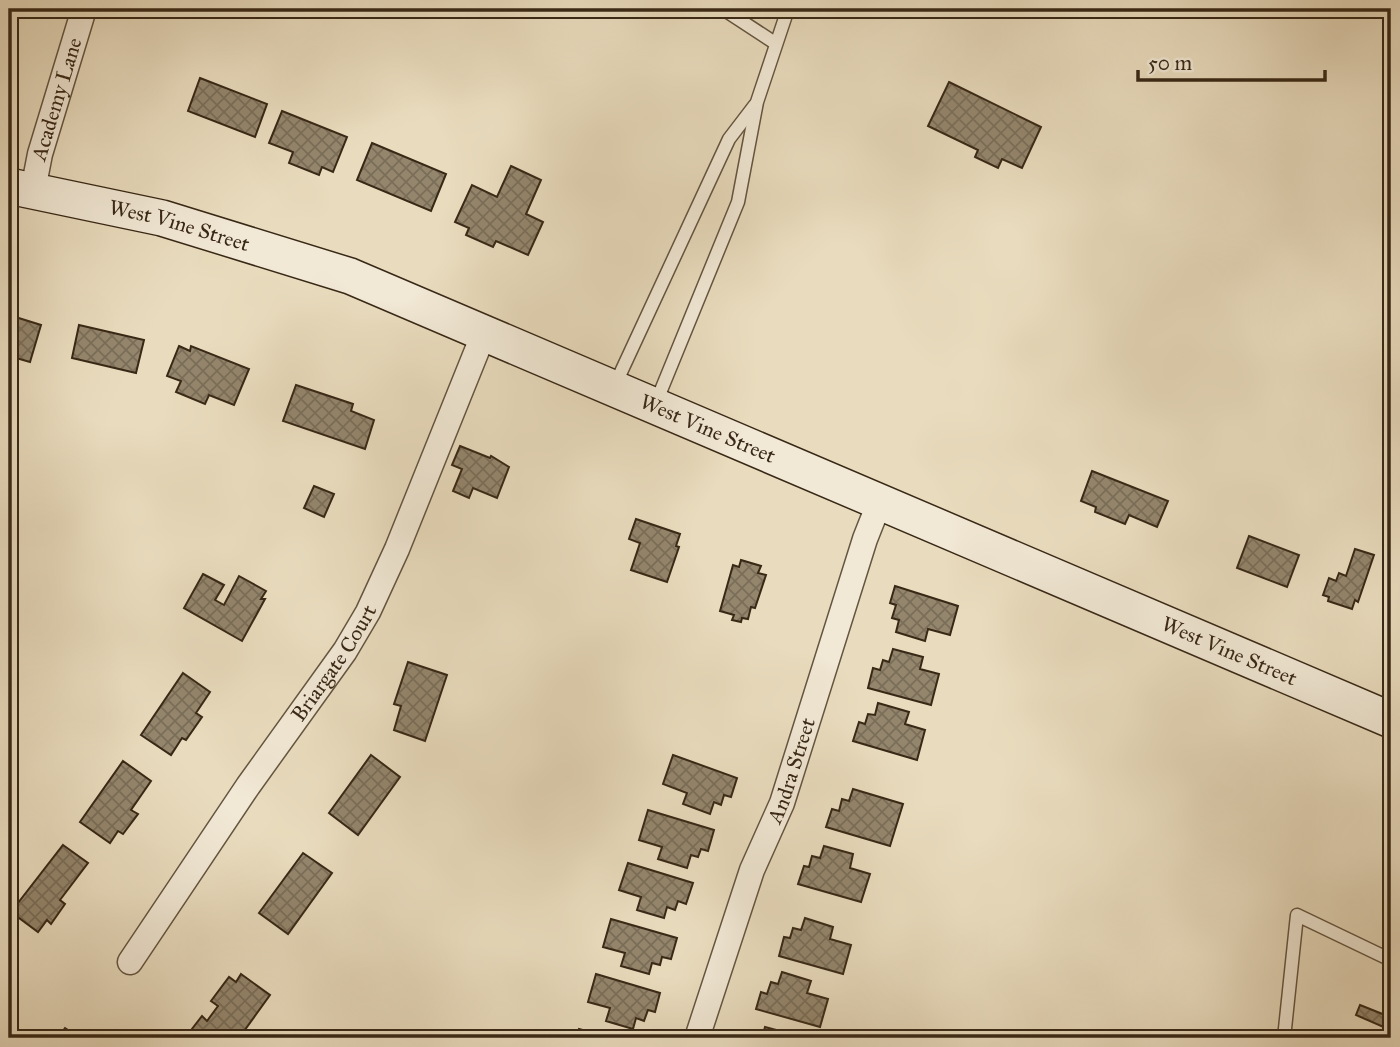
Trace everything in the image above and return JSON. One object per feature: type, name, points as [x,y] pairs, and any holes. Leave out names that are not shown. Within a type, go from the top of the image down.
[{"type":"main road","name":"West Vine Street","points":[[21,188],[114,206],[233,237],[350,275],[1391,720]]},
{"type":"street","name":"Academy Lane","points":[[21,188],[40,154],[84,9]]},
{"type":"street","name":"Briargate Court","points":[[130,962],[248,786],[345,651],[368,612],[397,549],[484,333]]},
{"type":"street","name":"Andra Street","points":[[697,1038],[752,870],[782,803],[865,539],[880,501]]},
{"type":"lane","points":[[723,9],[775,43]]},
{"type":"lane","points":[[655,405],[738,202],[757,102],[788,9]]},
{"type":"lane","points":[[614,388],[729,139],[757,102]]},
{"type":"lane","points":[[1284,1038],[1297,915],[1391,960]]},
{"type":"building","points":[[200,78],[267,104],[255,137],[188,111]]},
{"type":"building","points":[[949,82],[1041,127],[1022,168],[1002,159],[998,168],[975,157],[978,150],[928,126]]},
{"type":"building","points":[[282,111],[347,137],[333,172],[322,167],[319,175],[289,163],[293,152],[269,143]]},
{"type":"building","points":[[372,143],[446,174],[431,211],[357,180]]},
{"type":"building","points":[[511,166],[541,180],[526,214],[543,222],[528,255],[496,241],[493,247],[466,235],[469,228],[455,222],[472,185],[497,197]]},
{"type":"building","points":[[9,315],[41,325],[30,362],[9,356]]},
{"type":"building","points":[[79,325],[144,340],[136,373],[72,358]]},
{"type":"building","points":[[179,346],[190,351],[191,346],[249,369],[234,405],[209,395],[205,404],[176,392],[181,381],[167,376]]},
{"type":"building","points":[[296,385],[353,404],[351,411],[374,420],[365,449],[283,421]]},
{"type":"building","points":[[460,446],[490,458],[491,456],[509,467],[497,498],[473,488],[469,498],[453,491],[462,469],[452,465]]},
{"type":"building","points":[[1092,471],[1168,501],[1157,527],[1129,515],[1125,524],[1095,512],[1096,507],[1081,501]]},
{"type":"building","points":[[314,486],[334,494],[324,517],[304,508]]},
{"type":"building","points":[[636,519],[680,534],[676,546],[679,547],[667,582],[631,570],[640,543],[629,539]]},
{"type":"building","points":[[1249,536],[1299,555],[1287,587],[1237,568]]},
{"type":"building","points":[[1355,549],[1374,555],[1358,602],[1355,600],[1352,609],[1328,601],[1329,597],[1323,595],[1329,578],[1336,581],[1339,573],[1346,576]]},
{"type":"building","points":[[741,560],[761,566],[758,573],[766,575],[755,608],[751,607],[748,619],[742,618],[741,622],[732,620],[734,615],[720,611],[733,565],[739,567]]},
{"type":"building","points":[[203,574],[224,585],[215,600],[224,605],[239,576],[266,591],[261,599],[265,599],[242,641],[184,608]]},
{"type":"building","points":[[895,586],[958,606],[950,635],[928,629],[925,641],[896,632],[899,620],[892,618],[896,605],[890,603]]},
{"type":"building","points":[[893,649],[923,657],[920,669],[939,674],[931,705],[868,688],[873,668],[880,670],[883,660],[889,662]]},
{"type":"building","points":[[408,662],[447,675],[425,741],[394,730],[401,706],[394,704]]},
{"type":"building","points":[[183,673],[210,692],[196,713],[202,717],[186,740],[182,738],[171,755],[141,735]]},
{"type":"building","points":[[878,703],[909,712],[905,724],[925,730],[917,760],[853,741],[859,722],[865,724],[868,714],[875,715]]},
{"type":"building","points":[[371,755],[400,777],[358,835],[329,813]]},
{"type":"building","points":[[673,755],[737,778],[731,797],[724,795],[721,805],[714,802],[710,814],[683,804],[687,793],[663,784]]},
{"type":"building","points":[[123,761],[151,781],[131,810],[138,814],[123,834],[118,831],[110,843],[80,822]]},
{"type":"building","points":[[853,789],[903,804],[890,846],[826,827],[832,809],[839,811],[842,799],[849,801]]},
{"type":"building","points":[[648,810],[714,830],[708,851],[701,849],[698,857],[691,855],[687,868],[658,859],[662,847],[639,840]]},
{"type":"building","points":[[63,845],[88,863],[60,900],[65,904],[51,924],[47,920],[38,932],[11,912]]},
{"type":"building","points":[[824,846],[853,854],[850,868],[870,874],[861,902],[798,884],[804,866],[809,867],[812,856],[820,858]]},
{"type":"building","points":[[303,853],[332,873],[288,934],[259,913]]},
{"type":"building","points":[[628,863],[693,883],[686,904],[678,901],[675,910],[667,907],[664,918],[637,910],[641,897],[619,890]]},
{"type":"building","points":[[805,918],[833,927],[830,939],[851,945],[843,974],[779,956],[784,937],[790,938],[793,928],[801,930]]},
{"type":"building","points":[[611,919],[677,938],[671,959],[662,957],[660,965],[652,963],[649,974],[621,966],[625,953],[603,947]]},
{"type":"building","points":[[782,972],[811,981],[807,993],[828,999],[820,1027],[756,1009],[761,992],[767,994],[771,982],[778,984]]},
{"type":"building","points":[[241,974],[270,995],[239,1038],[185,1038],[202,1016],[207,1021],[218,1006],[211,1001],[229,977],[236,982]]},
{"type":"building","points":[[596,974],[660,993],[655,1012],[648,1010],[644,1021],[636,1018],[633,1029],[606,1021],[610,1008],[588,1002]]},
{"type":"building","points":[[1360,1005],[1390,1017],[1391,1013],[1391,1038],[1381,1038],[1386,1028],[1356,1015]]},
{"type":"building","points":[[765,1027],[795,1035],[794,1038],[762,1038]]},
{"type":"building","points":[[65,1028],[80,1038],[58,1038]]},
{"type":"building","points":[[579,1029],[612,1038],[577,1038]]}]
